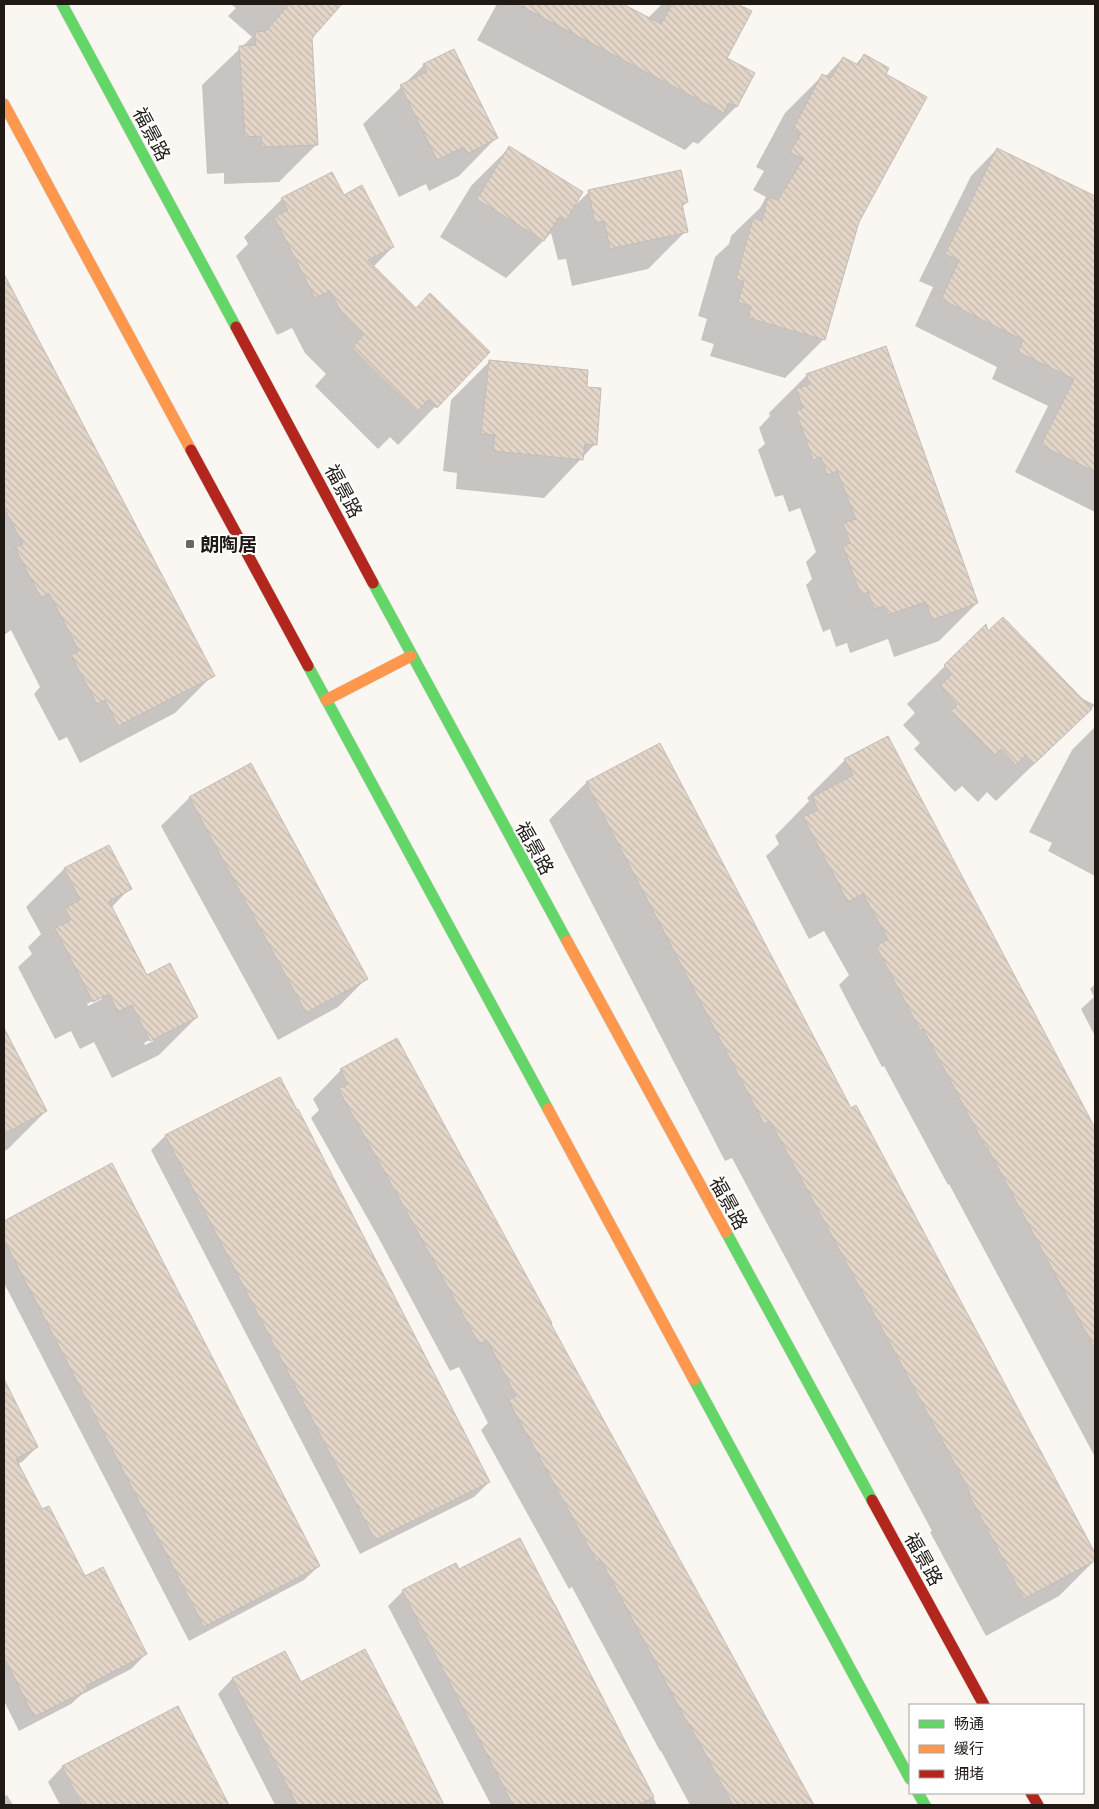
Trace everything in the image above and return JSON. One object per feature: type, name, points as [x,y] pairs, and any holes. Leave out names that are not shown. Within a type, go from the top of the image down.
[{"type":"main road","name":"福景路","points":[[62,4],[412,656],[983,1704]]},
{"type":"main road","points":[[4,104],[909,1777]]},
{"type":"main road","points":[[326,700],[412,656]]},
{"type":"main road","points":[[1032,1794],[1038,1805]]},
{"type":"building","points":[[289,4],[342,4],[312,38],[318,145],[262,147],[261,136],[245,137],[239,46],[256,45],[255,32],[266,31]]},
{"type":"building","points":[[517,4],[623,4],[661,24],[672,4],[737,4],[752,11],[727,58],[755,73],[737,107],[729,103],[724,113]]},
{"type":"building","points":[[454,49],[498,138],[467,154],[464,147],[437,160],[400,85],[427,72],[423,64]]},
{"type":"building","points":[[864,54],[889,68],[886,74],[927,97],[859,222],[825,340],[748,318],[751,306],[738,302],[744,281],[736,279],[753,218],[762,221],[768,197],[778,200],[803,159],[790,152],[801,133],[793,129],[822,74],[831,78],[843,57],[858,65]]},
{"type":"building","points":[[509,146],[583,192],[566,220],[559,217],[544,241],[477,199]]},
{"type":"building","points":[[997,148],[1095,196],[1095,472],[1041,445],[1074,379],[1018,352],[1023,340],[941,299],[959,260],[945,254]]},
{"type":"building","points":[[681,170],[688,202],[682,204],[688,232],[610,249],[604,221],[595,223],[588,190]]},
{"type":"building","points":[[332,172],[344,195],[362,185],[394,247],[368,260],[416,308],[430,293],[490,352],[437,408],[428,400],[417,412],[352,348],[363,335],[343,315],[330,291],[315,298],[274,217],[288,210],[281,198]]},
{"type":"building","points":[[4,274],[215,676],[118,726],[105,700],[97,704],[71,655],[79,651],[49,593],[41,598],[15,548],[23,544],[4,508]]},
{"type":"building","points":[[886,346],[978,603],[932,620],[926,602],[888,615],[885,606],[874,609],[868,592],[861,595],[843,546],[850,543],[843,523],[856,519],[837,471],[827,475],[821,457],[813,460],[796,411],[803,408],[796,389],[810,384],[806,374]]},
{"type":"building","points":[[489,360],[588,370],[587,387],[601,388],[597,445],[585,444],[583,460],[493,451],[495,435],[481,434]]},
{"type":"building","points":[[1003,617],[1092,709],[1034,764],[1026,755],[1016,765],[1001,749],[994,756],[951,711],[957,705],[940,686],[952,674],[944,665],[986,624],[988,631]]},
{"type":"building","points":[[888,736],[1095,1128],[1095,1349],[923,1029],[920,1030],[876,946],[888,939],[863,894],[848,902],[803,817],[818,810],[812,797],[853,775],[844,759]]},
{"type":"building","points":[[660,743],[851,1108],[856,1105],[1095,1553],[1095,1561],[1024,1599],[968,1493],[970,1492],[770,1121],[764,1124],[586,782]]},
{"type":"building","points":[[251,763],[368,979],[306,1013],[189,797]]},
{"type":"building","points":[[109,845],[132,889],[109,901],[147,975],[170,963],[198,1017],[150,1041],[132,1005],[118,1012],[109,994],[93,1002],[55,928],[71,920],[65,908],[80,900],[64,868]]},
{"type":"building","points":[[4,1028],[47,1111],[4,1134]]},
{"type":"building","points":[[397,1038],[814,1805],[733,1805],[601,1560],[597,1562],[508,1400],[516,1396],[487,1340],[479,1344],[338,1089],[348,1084],[340,1069]]},
{"type":"building","points":[[280,1077],[490,1482],[375,1540],[165,1135]]},
{"type":"building","points":[[112,1163],[320,1566],[204,1627],[4,1240],[4,1221]]},
{"type":"building","points":[[4,1379],[38,1447],[16,1459],[42,1509],[49,1506],[85,1576],[103,1567],[147,1654],[86,1686],[88,1690],[34,1717],[4,1657]]},
{"type":"building","points":[[520,1538],[654,1797],[639,1805],[513,1805],[402,1590],[456,1563],[459,1569]]},
{"type":"building","points":[[365,1649],[444,1805],[297,1805],[232,1678],[285,1651],[301,1682]]},
{"type":"building","points":[[178,1706],[229,1805],[82,1805],[62,1766]]},
{"type":"traffic: fast","points":[[62,4],[236,327]]},
{"type":"traffic: fast","points":[[373,583],[567,941]]},
{"type":"traffic: fast","points":[[308,666],[548,1109]]},
{"type":"traffic: fast","points":[[726,1232],[872,1500]]},
{"type":"traffic: fast","points":[[694,1380],[909,1777]]},
{"type":"traffic: fast","points":[[919,1794],[925,1805]]},
{"type":"traffic: slow","points":[[4,104],[191,450]]},
{"type":"traffic: slow","points":[[326,700],[411,656]]},
{"type":"traffic: slow","points":[[567,941],[726,1232]]},
{"type":"traffic: slow","points":[[548,1109],[694,1380]]},
{"type":"traffic: jam","points":[[236,327],[373,583]]},
{"type":"traffic: jam","points":[[191,450],[308,666]]},
{"type":"traffic: jam","points":[[872,1500],[983,1704]]},
{"type":"traffic: jam","points":[[1032,1794],[1038,1805]]},
{"type":"place","name":"朗陶居","points":[[190,544]]}]
